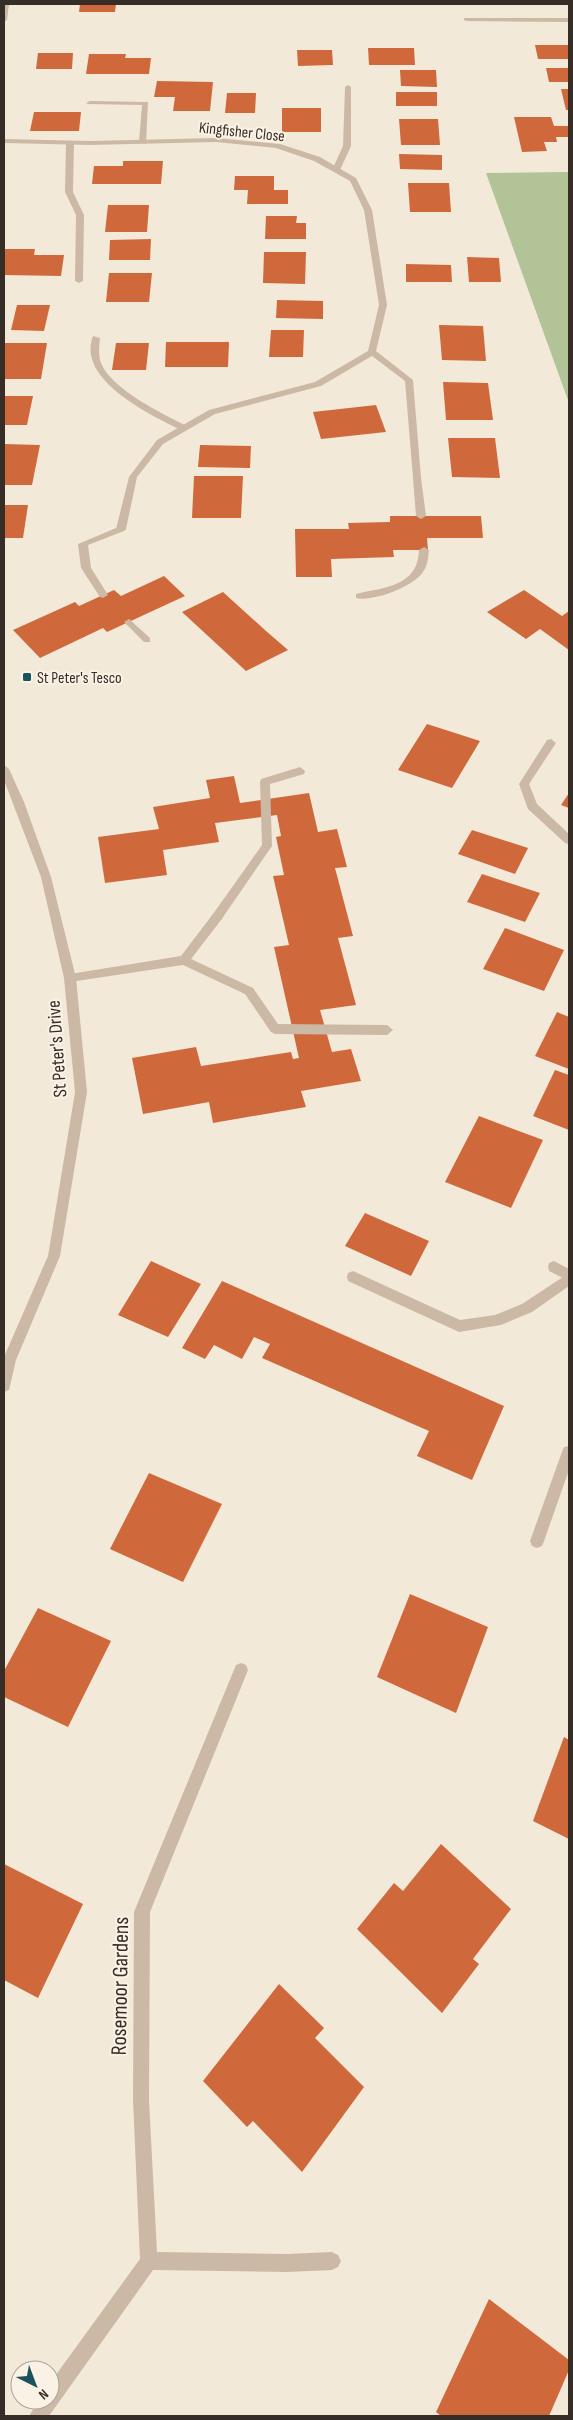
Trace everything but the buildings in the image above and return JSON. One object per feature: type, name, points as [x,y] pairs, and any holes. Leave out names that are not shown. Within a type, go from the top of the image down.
[{"type":"street","points":[[4,20],[6,4]]},
{"type":"street","points":[[466,19],[569,20]]},
{"type":"street","points":[[336,170],[347,146],[348,87]]},
{"type":"street","points":[[90,103],[146,103],[142,142]]},
{"type":"street","name":"Kingfisher Close","points":[[4,141],[70,143],[216,140],[277,146],[318,159],[353,180],[368,210],[383,306],[372,352]]},
{"type":"street","points":[[70,143],[69,192],[80,215],[79,281]]},
{"type":"street","points":[[96,338],[95,356],[99,368],[153,413],[184,428]]},
{"type":"street","points":[[103,595],[86,568],[83,544],[121,529],[133,477],[160,442],[212,412],[318,384],[372,352],[409,380],[416,478],[421,516]]},
{"type":"street","points":[[359,596],[386,592],[402,585],[420,573],[426,559],[424,550]]},
{"type":"street","points":[[129,622],[147,640]]},
{"type":"street","points":[[551,743],[524,784],[532,806],[569,840]]},
{"type":"street","name":"St Peter's Drive","points":[[4,769],[20,802],[46,877],[70,978],[81,1092],[54,1256],[6,1359],[4,1386]]},
{"type":"street","points":[[184,960],[267,846],[265,782],[300,771]]},
{"type":"street","points":[[70,978],[184,960],[249,991],[275,1029],[387,1030]]},
{"type":"street","points":[[554,1266],[569,1275]]},
{"type":"street","points":[[354,1277],[458,1326],[496,1321],[527,1308],[569,1279]]},
{"type":"street","points":[[537,1541],[569,1452]]},
{"type":"street","name":"Rosemoor Gardens","points":[[150,2261],[141,2100],[142,1912],[241,1670]]},
{"type":"street","points":[[60,2386],[150,2261],[287,2263],[332,2261]]},
{"type":"green space","points":[[569,172],[569,403],[486,173]]},
{"type":"place","name":"St Peter's Tesco","points":[[27,677]]}]
